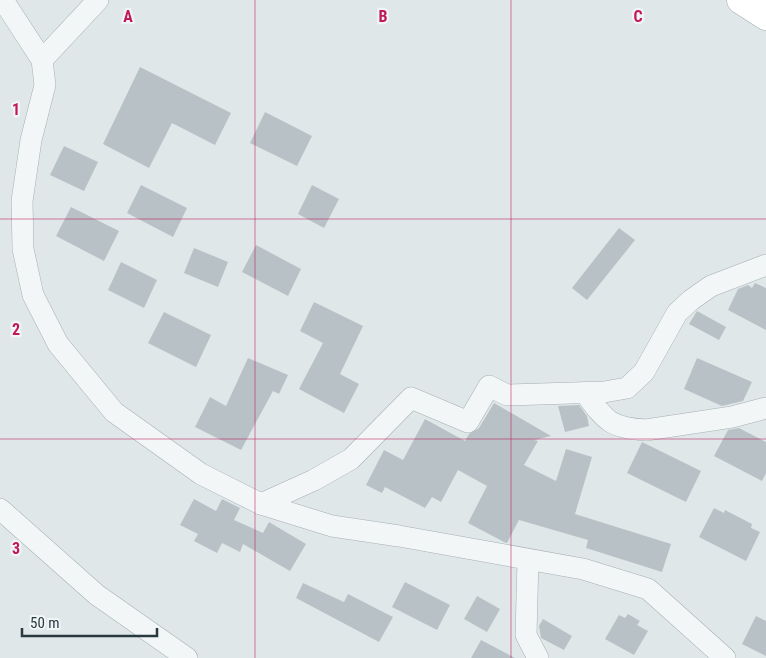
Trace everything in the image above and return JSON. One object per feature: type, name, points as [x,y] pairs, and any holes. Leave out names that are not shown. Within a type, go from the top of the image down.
[{"type":"street","points":[[3,0],[42,60],[45,85],[32,140],[22,201],[24,250],[33,295],[58,344],[114,412],[201,474],[261,504],[332,526],[583,569],[648,589],[725,658]]},
{"type":"street","points":[[42,60],[98,0]]},
{"type":"street","points":[[261,504],[314,480],[351,459],[411,398],[468,422],[489,386],[507,394],[586,393],[627,388],[644,372],[677,313],[691,300],[711,286],[766,265]]},
{"type":"street","points":[[586,393],[604,419],[618,426],[636,430],[732,417],[766,408]]},
{"type":"street","points":[[0,509],[97,595],[186,658]]},
{"type":"street","points":[[528,560],[526,635],[538,658]]},
{"type":"building","points":[[140,67],[231,113],[215,145],[172,123],[149,168],[103,144]]},
{"type":"building","points":[[265,112],[312,136],[297,166],[250,143]]},
{"type":"building","points":[[64,146],[98,162],[84,191],[50,175]]},
{"type":"building","points":[[141,185],[187,208],[173,237],[127,213]]},
{"type":"building","points":[[312,185],[339,199],[324,228],[298,214]]},
{"type":"building","points":[[71,207],[119,231],[104,261],[56,236]]},
{"type":"building","points":[[619,228],[635,240],[587,300],[572,288]]},
{"type":"building","points":[[256,245],[301,269],[288,296],[242,272]]},
{"type":"building","points":[[194,248],[228,262],[218,287],[184,273]]},
{"type":"building","points":[[121,262],[157,280],[144,308],[108,290]]},
{"type":"building","points":[[755,283],[766,288],[766,330],[728,310],[738,289],[748,285],[752,288]]},
{"type":"building","points":[[314,302],[363,326],[340,374],[359,384],[344,413],[299,389],[323,343],[300,331]]},
{"type":"building","points":[[697,311],[726,327],[719,340],[689,324]]},
{"type":"building","points":[[164,312],[211,335],[196,367],[148,343]]},
{"type":"building","points":[[248,358],[288,375],[279,394],[273,391],[241,450],[195,427],[210,397],[226,406]]},
{"type":"building","points":[[697,358],[752,382],[743,401],[722,406],[684,389]]},
{"type":"building","points":[[494,403],[551,436],[534,440],[538,441],[524,465],[556,481],[566,449],[592,457],[575,514],[671,544],[662,572],[586,548],[588,540],[519,520],[507,543],[504,542],[468,523],[487,486],[458,470],[441,502],[432,497],[425,508],[385,487],[382,493],[366,485],[384,450],[403,460],[425,419],[465,441],[469,434],[479,428]]},
{"type":"building","points":[[579,405],[587,416],[589,426],[565,432],[558,406]]},
{"type":"building","points":[[739,428],[766,442],[766,473],[762,481],[714,456],[728,430]]},
{"type":"building","points":[[642,442],[701,471],[686,502],[627,473]]},
{"type":"building","points":[[194,499],[216,511],[222,499],[240,508],[234,520],[263,533],[269,522],[306,544],[290,571],[243,544],[240,552],[222,543],[217,553],[194,541],[198,534],[180,525]]},
{"type":"building","points":[[714,508],[724,513],[725,510],[752,524],[751,528],[760,532],[746,561],[699,537]]},
{"type":"building","points":[[405,582],[450,605],[437,630],[392,607]]},
{"type":"building","points":[[303,583],[344,602],[348,594],[393,617],[379,642],[296,598]]},
{"type":"building","points":[[477,596],[500,609],[487,632],[464,619]]},
{"type":"building","points":[[628,614],[640,621],[637,625],[648,631],[634,655],[605,639],[619,615],[625,618]]},
{"type":"building","points":[[756,616],[766,621],[766,656],[742,644]]},
{"type":"building","points":[[543,619],[572,636],[564,650],[541,638],[539,626]]},
{"type":"building","points":[[481,640],[515,658],[471,658]]}]
